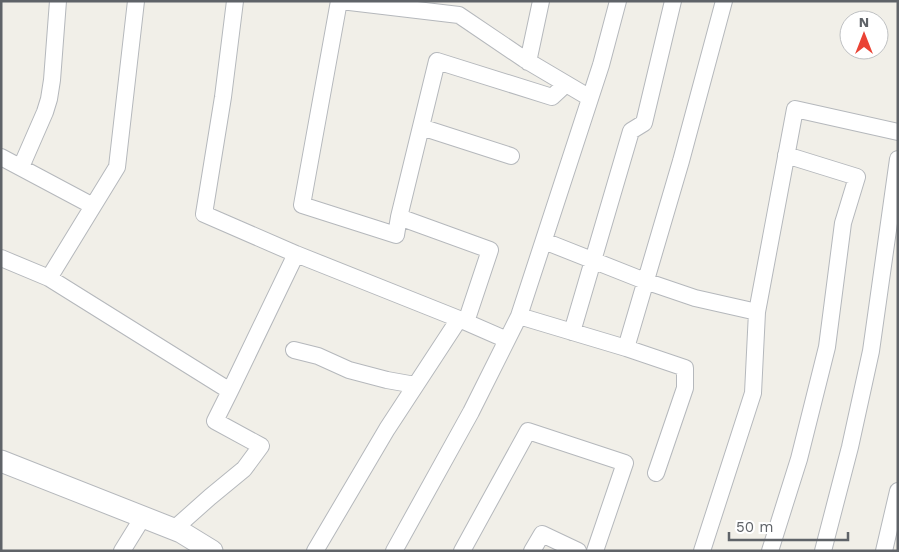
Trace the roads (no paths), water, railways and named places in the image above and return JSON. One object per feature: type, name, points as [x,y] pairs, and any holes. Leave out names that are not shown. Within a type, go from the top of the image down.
[{"type":"street","points":[[21,167],[46,112],[49,99],[58,1]]},
{"type":"street","points":[[49,278],[117,167],[136,1]]},
{"type":"street","points":[[236,1],[204,214],[296,254],[508,340]]},
{"type":"street","points":[[566,84],[552,97],[437,61],[396,235],[302,205],[340,1],[461,8],[528,62],[566,84],[590,98]]},
{"type":"street","points":[[528,62],[541,1]]},
{"type":"street","points":[[394,551],[471,412],[520,316],[601,65],[618,1]]},
{"type":"street","points":[[572,332],[631,131],[644,123],[673,1]]},
{"type":"street","points":[[626,348],[681,161],[724,1]]},
{"type":"street","points":[[702,551],[753,392],[757,312],[795,109],[898,132]]},
{"type":"street","points":[[421,127],[511,156]]},
{"type":"street","points":[[770,551],[799,459],[826,347],[843,223],[857,177],[786,155]]},
{"type":"street","points":[[1,157],[93,206]]},
{"type":"street","points":[[823,551],[850,447],[871,351],[898,159]]},
{"type":"street","points":[[315,551],[415,385],[462,320],[490,250],[400,217]]},
{"type":"street","points":[[544,241],[645,281],[695,298],[757,312]]},
{"type":"street","points":[[174,529],[244,469],[262,446],[214,421],[230,392],[296,254]]},
{"type":"street","points":[[1,258],[49,278],[230,392]]},
{"type":"street","points":[[520,316],[685,368],[685,388],[656,473]]},
{"type":"street","points":[[294,350],[318,356],[349,370],[415,385]]},
{"type":"street","points":[[462,551],[528,431],[625,463],[595,551]]},
{"type":"street","points":[[1,461],[174,529],[212,551]]},
{"type":"street","points":[[884,551],[898,491]]},
{"type":"street","points":[[122,551],[143,517]]},
{"type":"street","points":[[532,551],[542,534],[578,551]]}]
